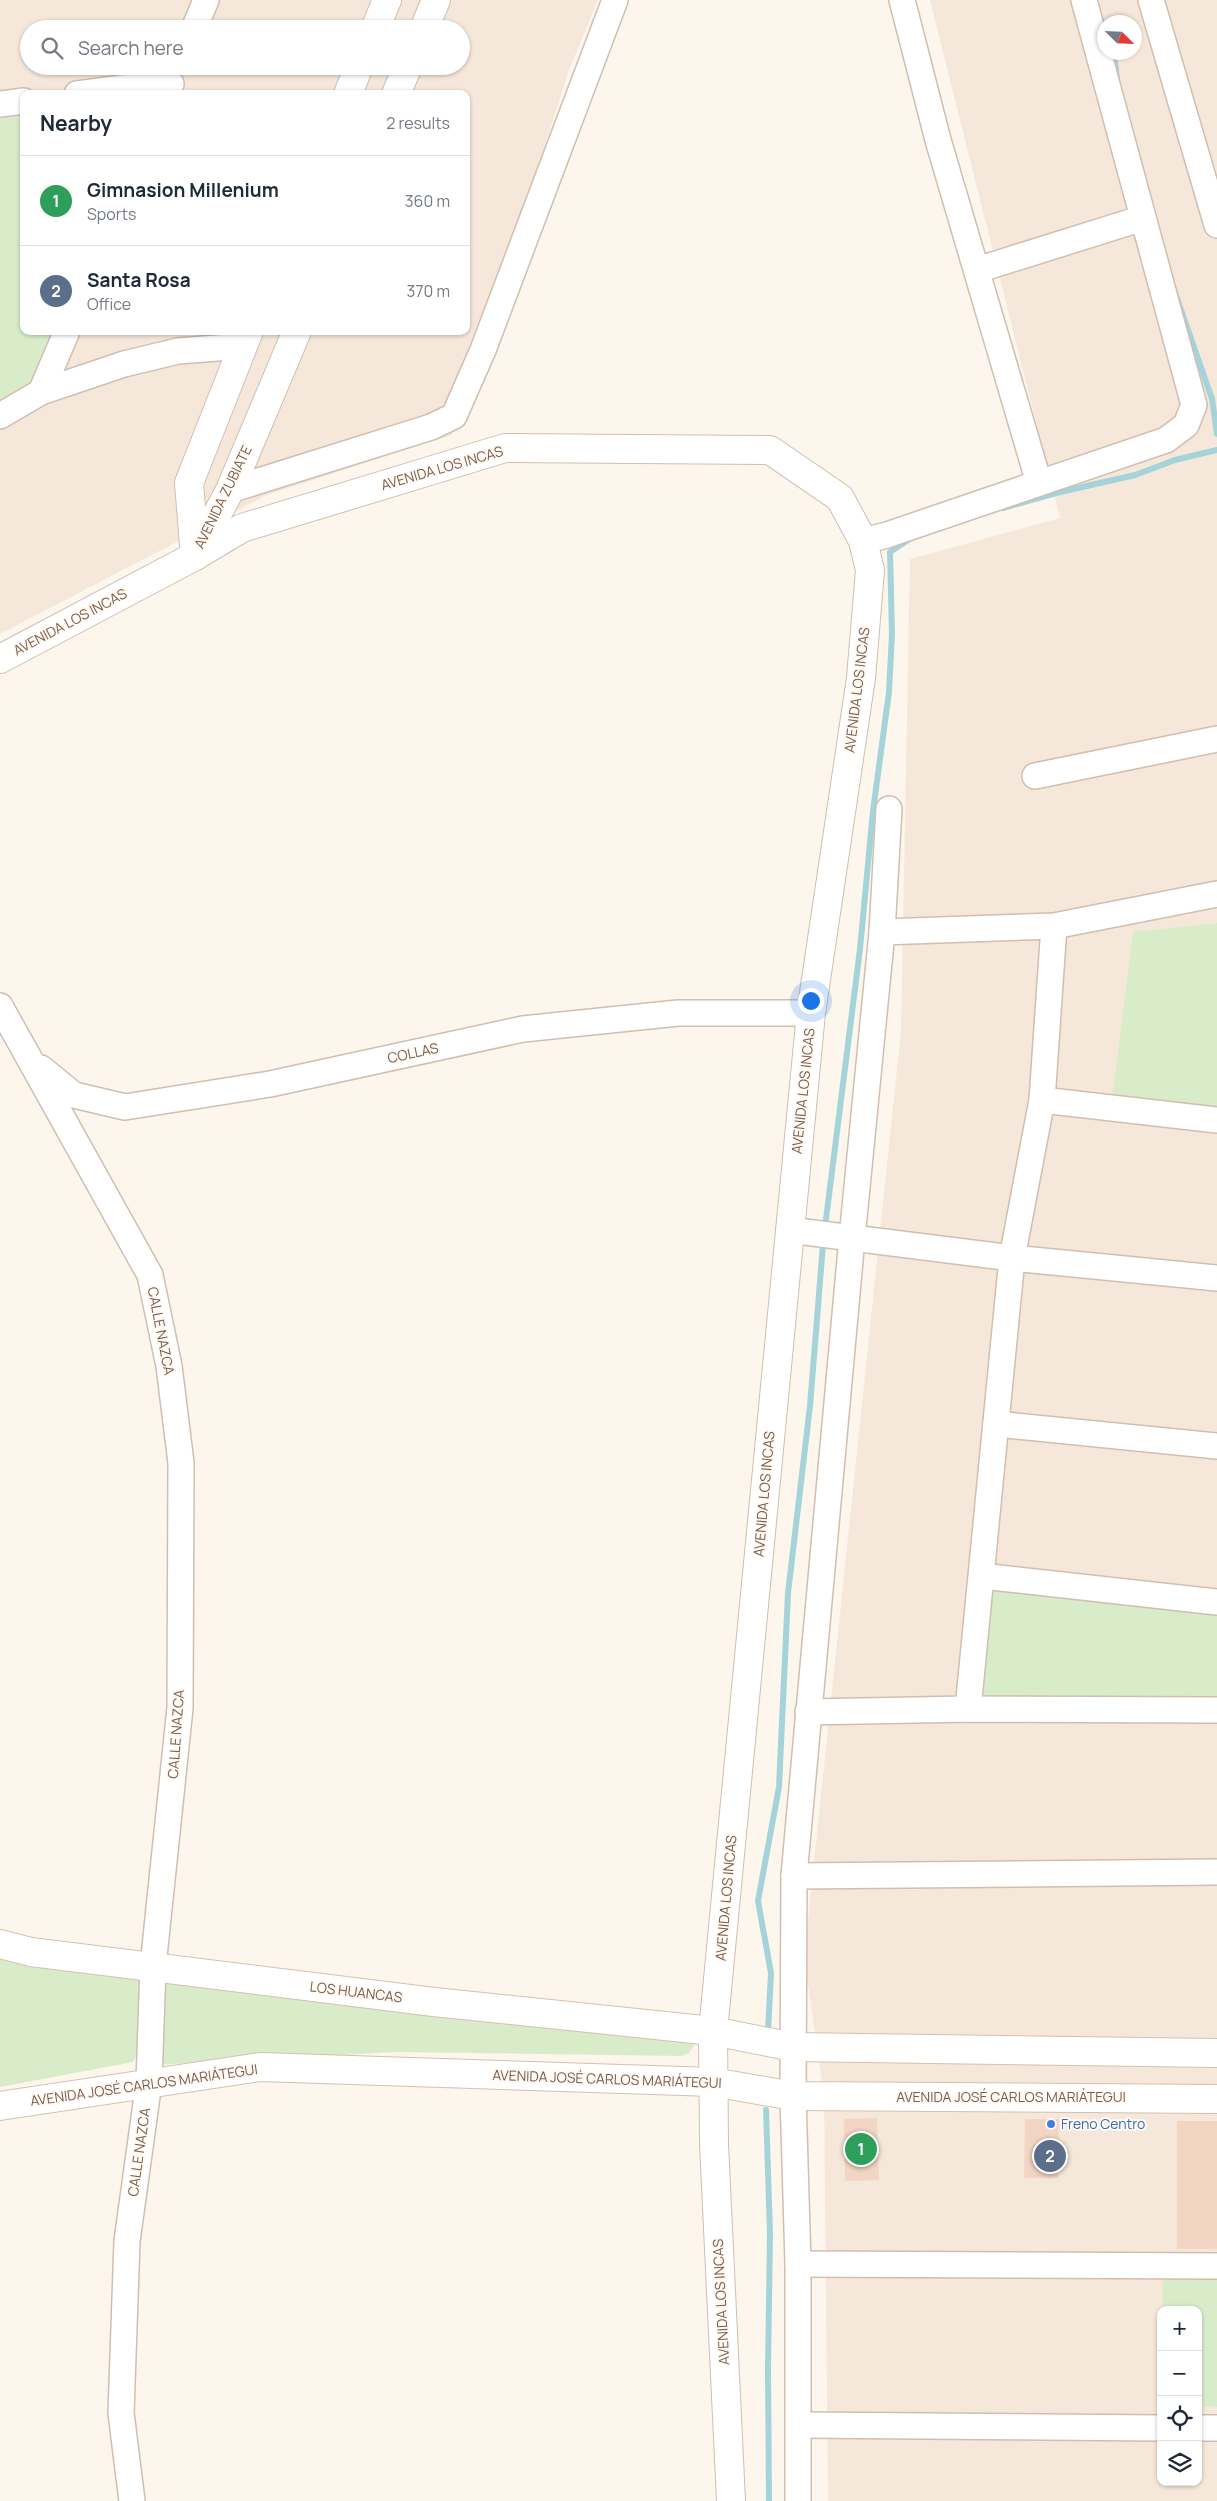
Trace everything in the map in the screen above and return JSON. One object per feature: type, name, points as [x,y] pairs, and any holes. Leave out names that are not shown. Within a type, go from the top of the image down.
[{"type":"street","points":[[198,20],[206,0]]},
{"type":"street","points":[[379,20],[387,0]]},
{"type":"street","points":[[428,20],[436,0]]},
{"type":"street","points":[[230,490],[431,427],[454,416],[483,350],[615,0]]},
{"type":"street","points":[[902,0],[938,140],[1039,483]]},
{"type":"street","points":[[862,541],[887,536],[1166,440],[1186,425],[1194,405],[1084,0]]},
{"type":"street","points":[[1151,0],[1217,225]]},
{"type":"street","points":[[350,90],[355,75]]},
{"type":"street","points":[[398,90],[404,75]]},
{"type":"street","points":[[107,90],[172,81]]},
{"type":"street","points":[[0,104],[20,101]]},
{"type":"street","points":[[977,270],[1143,218]]},
{"type":"street","points":[[41,392],[65,335]]},
{"type":"street","name":"AVENIDA ZUBIATE","points":[[195,556],[230,490],[294,335]]},
{"type":"street","points":[[0,416],[41,392],[124,364],[178,351],[246,339]]},
{"type":"street","name":"AVENIDA ZUBIATE","points":[[195,556],[189,483],[246,339]]},
{"type":"street","name":"AVENIDA LOS INCAS","points":[[0,659],[195,556],[242,528],[505,448],[770,450],[840,498],[862,541],[870,570],[860,678],[811,1013],[713,2031],[714,2144],[731,2501]]},
{"type":"street","points":[[1035,776],[1217,739]]},
{"type":"street","points":[[798,2501],[798,2264],[793,2096],[794,1876],[882,932],[889,808]]},
{"type":"street","points":[[882,932],[1054,926],[1217,894]]},
{"type":"street","points":[[968,1709],[1012,1258],[1042,1100],[1054,926]]},
{"type":"street","name":"CALLE NAZCA","points":[[0,1006],[150,1275],[169,1366],[181,1463],[180,1708],[153,1966],[149,2082],[126,2241],[120,2413],[132,2501]]},
{"type":"street","name":"COLLAS","points":[[31,1060],[74,1096],[125,1107],[270,1084],[523,1029],[678,1013],[811,1013]]},
{"type":"street","points":[[1042,1100],[1217,1120]]},
{"type":"street","points":[[789,1230],[1012,1258],[1217,1278]]},
{"type":"street","points":[[996,1424],[1217,1446]]},
{"type":"street","points":[[982,1576],[1217,1602]]},
{"type":"street","points":[[808,1712],[968,1709],[1217,1710]]},
{"type":"street","points":[[794,1876],[1217,1872]]},
{"type":"street","name":"LOS HUANCAS","points":[[0,1944],[31,1952],[434,2002],[713,2031]]},
{"type":"street","points":[[713,2031],[793,2047],[1217,2053]]},
{"type":"street","name":"AVENIDA JOSÉ CARLOS MARIÁTEGUI","points":[[0,2106],[149,2082],[260,2067],[714,2082],[793,2096],[1217,2099]]},
{"type":"street","points":[[798,2264],[1217,2266]]},
{"type":"street","points":[[799,2425],[1157,2428]]},
{"type":"street","points":[[1202,2428],[1217,2428]]},
{"type":"shaded area","points":[[0,0],[598,0],[569,70],[452,435],[267,495],[0,634]]},
{"type":"shaded area","points":[[930,0],[1217,0],[1217,2501],[828,2501],[824,2095],[804,1958],[901,1031],[910,559],[1060,518]]},
{"type":"green space","points":[[20,114],[20,335],[50,335],[29,385],[0,402],[0,117]]},
{"type":"green space","points":[[1217,923],[1217,1111],[1112,1100],[1133,932]]},
{"type":"green space","points":[[990,1583],[1217,1611],[1217,1697],[979,1699]]},
{"type":"green space","points":[[0,1957],[138,1972],[146,1991],[141,2044],[133,2062],[0,2087]]},
{"type":"green space","points":[[167,1961],[690,2038],[695,2044],[689,2053],[682,2056],[395,2052],[156,2065]]},
{"type":"green space","points":[[1163,2279],[1217,2280],[1217,2407],[1202,2406],[1202,2306],[1162,2306]]},
{"type":"building","points":[[877,2118],[879,2180],[845,2181],[844,2119]]},
{"type":"building","points":[[1025,2119],[1059,2119],[1058,2178],[1024,2178]]},
{"type":"building","points":[[1177,2121],[1217,2121],[1217,2249],[1177,2249]]},
{"type":"waterway","points":[[1115,60],[1117,80]]},
{"type":"waterway","points":[[1173,287],[1212,399],[1217,434]]},
{"type":"waterway","points":[[1003,508],[1056,493],[1135,475],[1175,460],[1217,450]]},
{"type":"waterway","points":[[825,1227],[860,949],[873,811],[889,692],[892,634],[890,552],[911,538]]},
{"type":"waterway","points":[[768,2032],[771,1973],[758,1901],[779,1787],[788,1593],[810,1406],[823,1244]]},
{"type":"waterway","points":[[766,2110],[770,2233],[769,2501]]},
{"type":"place","name":"Freno Centro","points":[[1051,2124]]},
{"type":"place","name":"Gimnasion Millenium","points":[[861,2149]]},
{"type":"place","name":"Santa Rosa","points":[[1050,2156]]}]
